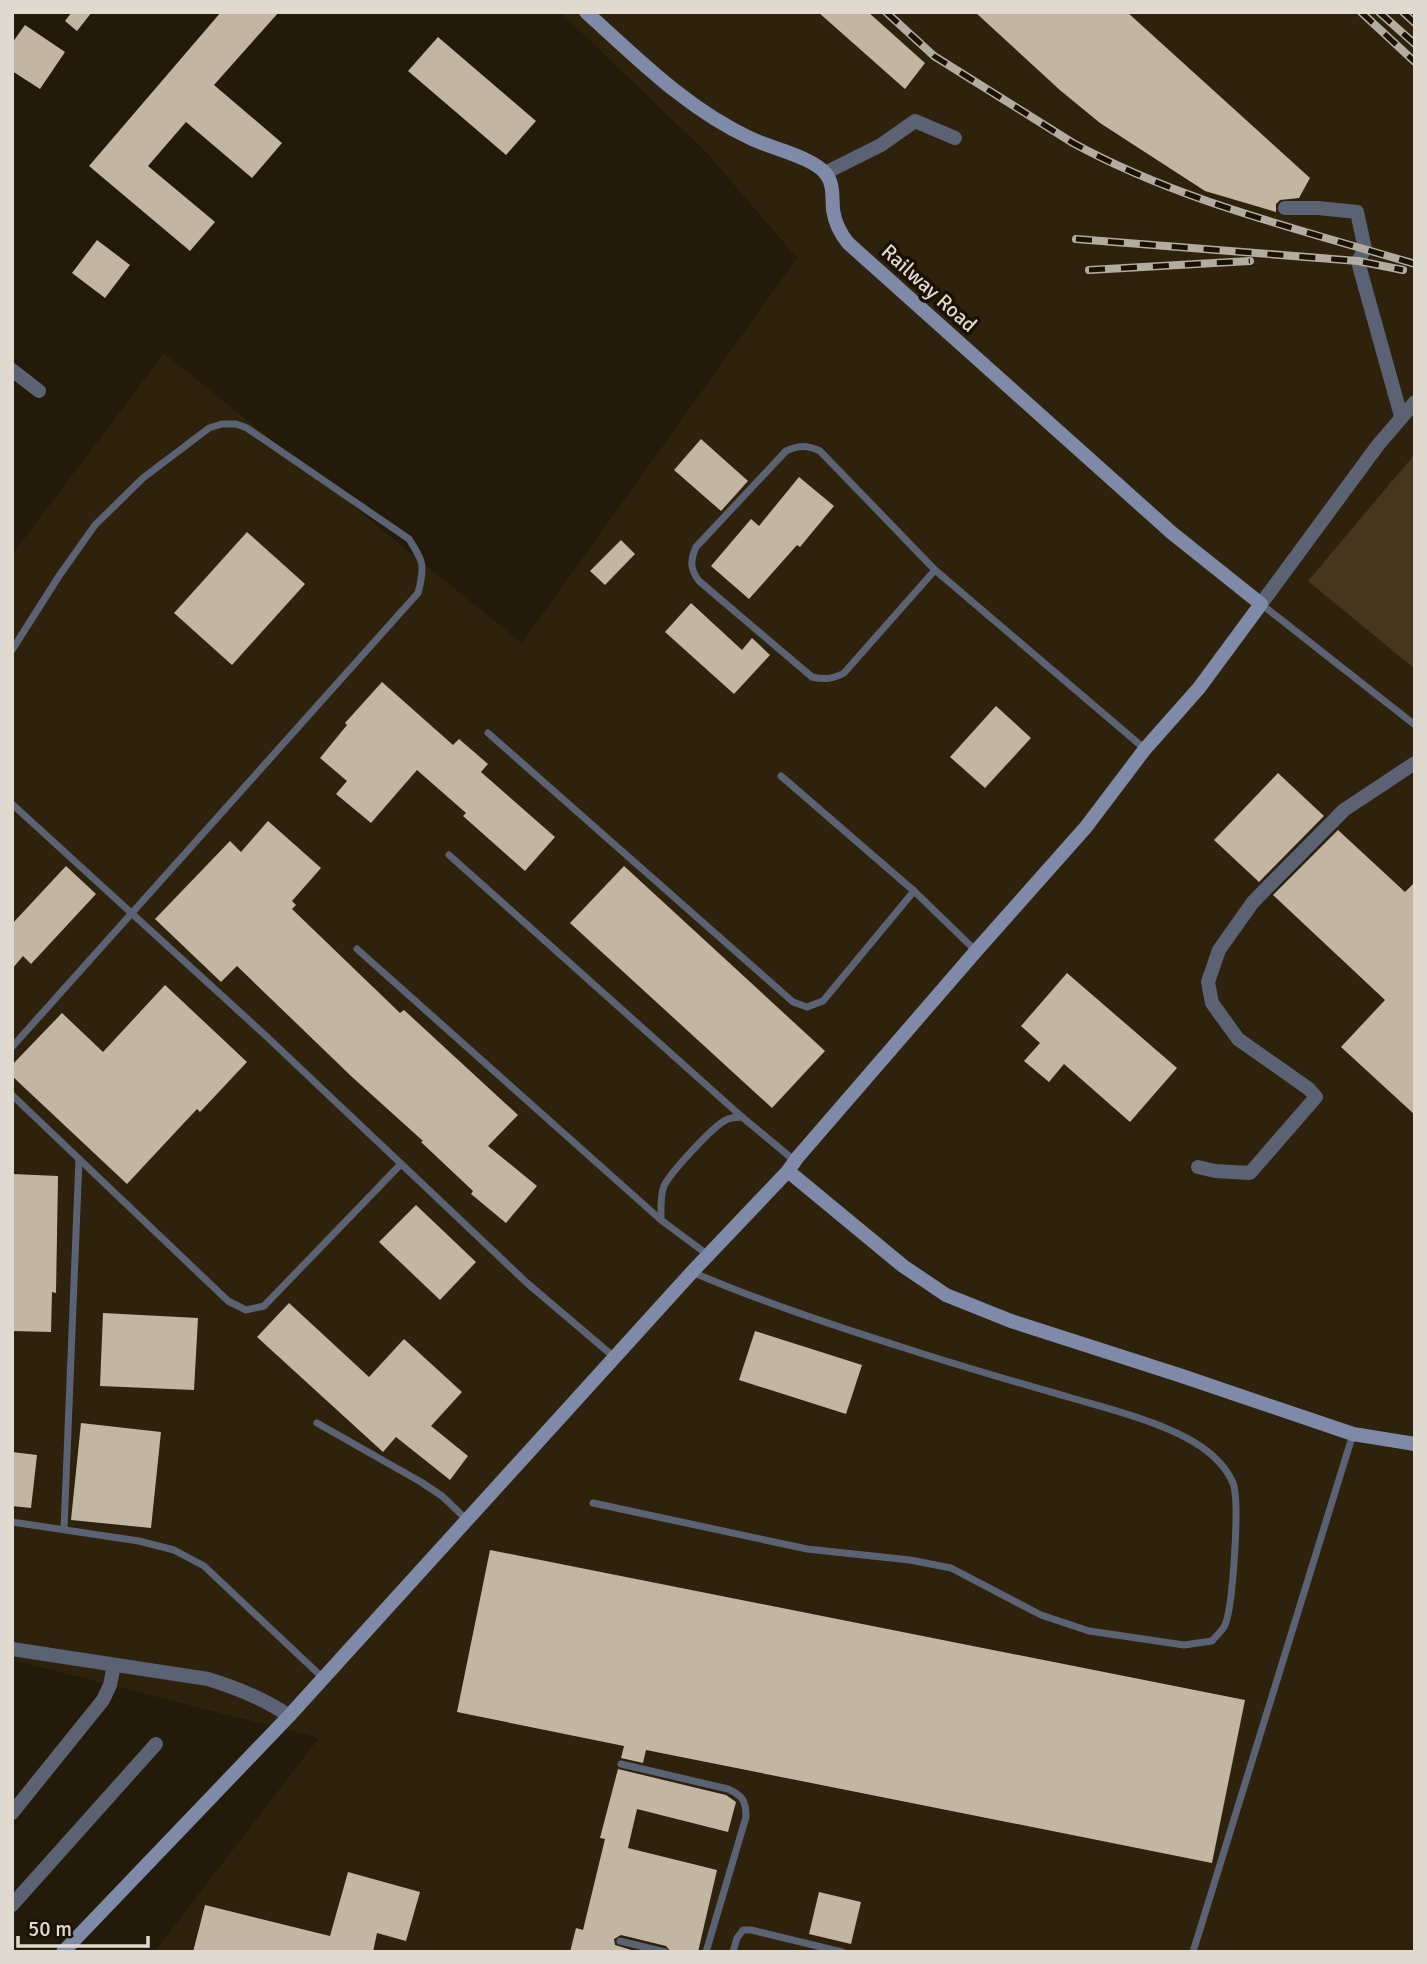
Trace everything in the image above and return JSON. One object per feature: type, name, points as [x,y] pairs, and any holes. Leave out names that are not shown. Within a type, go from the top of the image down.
[{"type":"street","points":[[586,12],[666,84],[716,120],[749,138],[817,164],[825,173],[881,145],[915,121],[955,138]]},
{"type":"street","name":"Railway Road","points":[[825,173],[832,192],[833,211],[839,231],[848,243],[1172,533],[1261,604]]},
{"type":"street","points":[[1285,208],[1357,212],[1365,249],[1359,261],[1360,269],[1401,416]]},
{"type":"street","points":[[12,370],[39,391]]},
{"type":"street","points":[[63,1952],[289,1716],[614,1357],[792,1166],[1086,827],[1145,749],[1199,688],[1378,445],[1415,402]]},
{"type":"street","points":[[1198,1167],[1250,1173],[1316,1097],[1309,1089],[1238,1039],[1212,1003],[1208,982],[1219,950],[1253,902],[1343,810],[1415,763]]},
{"type":"street","points":[[792,1166],[903,1266],[946,1296],[1011,1321],[1353,1434],[1415,1444]]},
{"type":"street","points":[[12,1649],[208,1679],[233,1686],[289,1716]]},
{"type":"street","points":[[12,1812],[103,1700],[110,1685],[114,1665]]},
{"type":"street","points":[[12,1905],[156,1744]]},
{"type":"lane","points":[[12,650],[58,576],[95,525],[143,478],[209,428],[222,424],[236,424],[247,428],[409,539],[421,558],[423,574],[418,593],[12,1047]]},
{"type":"lane","points":[[935,570],[844,673],[834,678],[822,679],[812,677],[699,580],[692,571],[691,558],[696,547],[786,450],[797,446],[810,446],[820,451],[935,570],[1145,749]]},
{"type":"lane","points":[[1261,604],[1415,725]]},
{"type":"lane","points":[[488,733],[793,1002],[807,1007],[823,1001],[914,891]]},
{"type":"lane","points":[[781,776],[914,891],[976,951]]},
{"type":"lane","points":[[12,804],[133,913],[527,1283],[614,1357]]},
{"type":"lane","points":[[449,855],[742,1117],[792,1166]]},
{"type":"lane","points":[[357,949],[661,1220],[708,1255]]},
{"type":"lane","points":[[12,1095],[228,1301],[246,1310],[264,1306],[401,1164]]},
{"type":"lane","points":[[661,1220],[661,1198],[670,1177],[723,1121],[742,1117]]},
{"type":"lane","points":[[64,1529],[79,1159]]},
{"type":"lane","points":[[593,1503],[807,1549],[910,1560],[951,1568],[1041,1615],[1089,1631],[1184,1645],[1212,1641],[1225,1626],[1232,1591],[1235,1544],[1233,1483],[1218,1461],[1202,1448],[1182,1436],[1130,1416],[802,1315],[750,1297],[692,1272]]},
{"type":"lane","points":[[317,1423],[421,1482],[442,1496],[467,1520]]},
{"type":"lane","points":[[1193,1952],[1353,1434]]},
{"type":"lane","points":[[12,1522],[139,1541],[174,1550],[204,1566],[323,1678]]},
{"type":"lane","points":[[621,1764],[729,1789],[740,1795],[747,1804],[747,1817],[706,1952]]},
{"type":"lane","points":[[733,1952],[737,1938],[743,1930],[842,1952]]},
{"type":"lane","points":[[620,1941],[665,1952]]},
{"type":"shaded area","points":[[560,12],[1415,12],[1415,1952],[154,1952],[319,1738],[12,1660],[12,555],[164,353],[522,643],[797,258],[705,151]]},
{"type":"shaded area","points":[[1415,454],[1415,669],[1308,581]]},
{"type":"building","points":[[72,12],[92,12],[77,31],[65,21]]},
{"type":"building","points":[[221,12],[279,12],[214,85],[282,143],[252,178],[186,122],[148,166],[215,222],[190,251],[89,166]]},
{"type":"building","points":[[818,12],[868,12],[925,63],[905,89]]},
{"type":"building","points":[[975,12],[1127,12],[1310,178],[1299,198],[1280,200],[1276,204],[1276,212],[1205,191],[1100,123]]},
{"type":"building","points":[[25,25],[65,52],[40,89],[12,71],[12,43]]},
{"type":"building","points":[[438,37],[536,121],[506,155],[408,71]]},
{"type":"building","points":[[97,240],[130,265],[105,298],[72,273]]},
{"type":"building","points":[[701,439],[748,481],[721,511],[674,470]]},
{"type":"building","points":[[799,477],[834,506],[800,547],[797,545],[749,599],[711,566],[751,519],[759,526]]},
{"type":"building","points":[[247,532],[305,584],[232,665],[174,613]]},
{"type":"building","points":[[621,540],[635,554],[605,585],[590,571]]},
{"type":"building","points":[[691,603],[742,650],[752,638],[770,655],[734,694],[665,632]]},
{"type":"building","points":[[382,682],[453,745],[459,739],[488,764],[481,772],[555,837],[525,871],[463,816],[466,813],[417,770],[371,823],[336,794],[347,781],[320,758],[347,725],[345,723]]},
{"type":"building","points":[[996,706],[1031,738],[985,788],[950,757]]},
{"type":"building","points":[[1278,773],[1324,816],[1259,882],[1214,840]]},
{"type":"building","points":[[268,821],[321,868],[292,901],[296,905],[292,909],[400,1013],[404,1010],[518,1115],[488,1146],[537,1186],[506,1223],[471,1194],[473,1191],[421,1142],[423,1141],[237,966],[221,982],[155,919],[230,841],[241,852]]},
{"type":"building","points":[[1338,830],[1405,892],[1415,882],[1415,1115],[1341,1047],[1385,1000],[1273,895]]},
{"type":"building","points":[[66,866],[96,894],[31,964],[23,956],[12,969],[12,924]]},
{"type":"building","points":[[624,866],[825,1051],[772,1108],[570,923]]},
{"type":"building","points":[[1067,973],[1177,1068],[1130,1122],[1064,1064],[1049,1082],[1024,1061],[1040,1043],[1021,1026]]},
{"type":"building","points":[[165,985],[247,1062],[200,1112],[197,1109],[127,1184],[12,1076],[12,1065],[62,1013],[103,1052]]},
{"type":"building","points":[[12,1174],[58,1176],[56,1293],[52,1292],[51,1332],[12,1331]]},
{"type":"building","points":[[416,1205],[476,1262],[440,1300],[379,1242]]},
{"type":"building","points":[[289,1303],[369,1377],[404,1339],[462,1392],[431,1426],[468,1456],[450,1480],[396,1437],[383,1452],[257,1337]]},
{"type":"building","points":[[103,1313],[198,1318],[194,1390],[100,1386]]},
{"type":"building","points":[[755,1331],[862,1365],[846,1414],[739,1380]]},
{"type":"building","points":[[81,1423],[161,1432],[151,1528],[71,1520]]},
{"type":"building","points":[[12,1452],[37,1455],[31,1508],[12,1506]]},
{"type":"building","points":[[490,1550],[1245,1700],[1212,1863],[646,1750],[643,1763],[621,1758],[624,1746],[457,1712]]},
{"type":"building","points":[[618,1769],[726,1795],[736,1802],[728,1832],[637,1809],[628,1848],[717,1870],[698,1952],[671,1952],[666,1946],[621,1935],[614,1939],[615,1945],[638,1952],[570,1952],[576,1928],[583,1930],[605,1839],[600,1838]]},
{"type":"building","points":[[348,1872],[420,1892],[406,1941],[377,1933],[373,1952],[193,1952],[205,1905],[330,1936]]},
{"type":"building","points":[[819,1892],[861,1902],[851,1944],[809,1934]]},
{"type":"railway","points":[[886,12],[934,56],[1073,143],[1113,163],[1197,198],[1415,264]]},
{"type":"railway","points":[[1361,12],[1415,62]]},
{"type":"railway","points":[[1379,12],[1415,44]]},
{"type":"railway","points":[[1403,12],[1415,23]]},
{"type":"railway","points":[[1076,239],[1358,261],[1403,270]]},
{"type":"railway","points":[[1089,270],[1250,261]]}]
